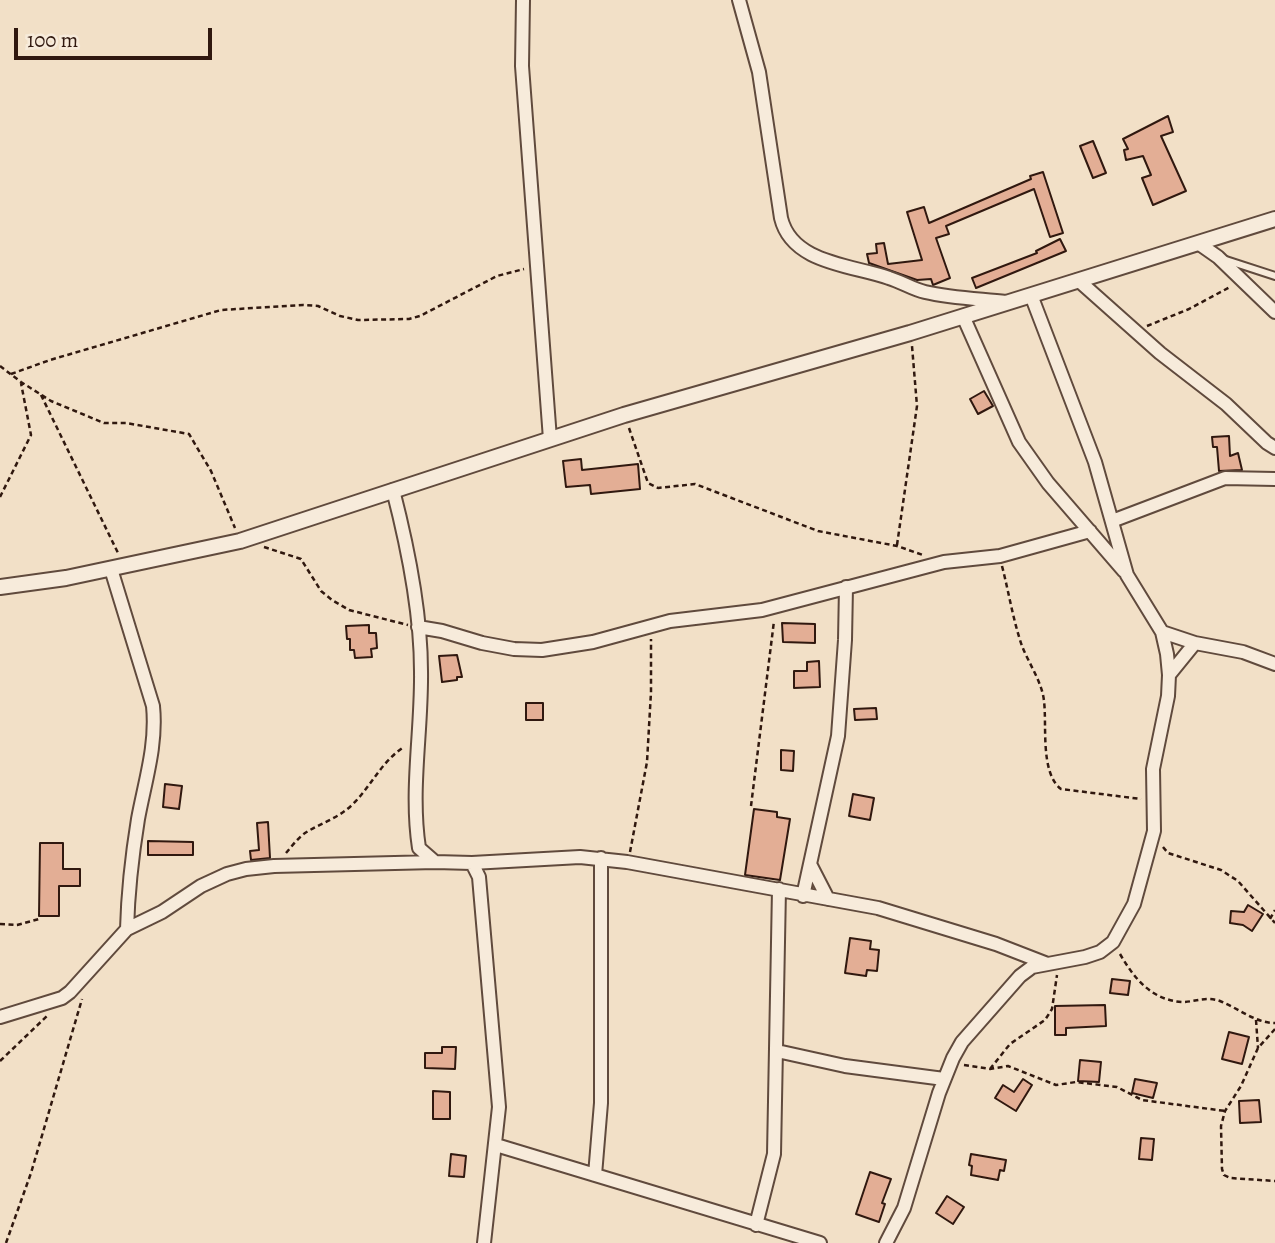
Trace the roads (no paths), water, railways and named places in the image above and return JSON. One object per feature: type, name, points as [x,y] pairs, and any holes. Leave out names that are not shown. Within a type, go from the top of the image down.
[{"type":"street","points":[[523,0],[522,66],[550,439]]},
{"type":"street","points":[[739,0],[759,72],[781,218],[788,236],[825,260],[890,278],[908,287],[926,292],[1006,302]]},
{"type":"street","points":[[0,587],[118,567],[240,541],[624,415],[911,332],[1275,219]]},
{"type":"street","points":[[1198,243],[1218,257],[1275,312]]},
{"type":"street","points":[[1078,280],[1160,353],[1226,404],[1275,448]]},
{"type":"street","points":[[1031,295],[1095,462],[1127,575]]},
{"type":"street","points":[[886,1243],[904,1208],[944,1079],[953,1058],[979,1020],[1020,976],[1032,967],[1071,961],[1100,952],[1113,942],[1134,904],[1154,831],[1154,755],[1164,718],[1170,675],[1161,632],[1127,575],[1048,483],[1019,442],[963,316]]},
{"type":"street","points":[[1112,521],[1218,480],[1275,479]]},
{"type":"street","points":[[393,490],[403,528],[418,628],[421,670],[418,741],[419,849],[435,862]]},
{"type":"street","points":[[418,628],[442,631],[514,649],[542,650],[593,642],[651,625],[776,607],[944,562],[1000,556],[1090,531]]},
{"type":"street","points":[[118,567],[155,723],[154,747],[136,834],[128,890],[127,929]]},
{"type":"street","points":[[803,895],[838,736],[846,587]]},
{"type":"street","points":[[1161,632],[1195,643],[1243,652],[1275,664]]},
{"type":"street","points":[[1170,675],[1195,643]]},
{"type":"street","points":[[0,1017],[58,999],[70,992],[127,929],[162,912],[201,887],[227,874],[274,866],[472,863],[544,857],[601,858],[878,908],[939,925],[1046,963]]},
{"type":"street","points":[[595,1175],[600,1103],[601,858]]},
{"type":"street","points":[[472,863],[479,877],[499,1107],[484,1243]]},
{"type":"street","points":[[810,864],[828,900]]},
{"type":"street","points":[[756,1224],[774,1154],[779,889]]},
{"type":"street","points":[[777,1052],[845,1066],[944,1079]]},
{"type":"street","points":[[496,1145],[820,1243]]},
{"type":"lane","points":[[1218,257],[1275,276]]}]
